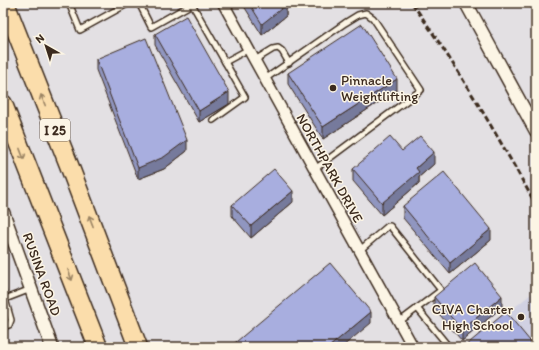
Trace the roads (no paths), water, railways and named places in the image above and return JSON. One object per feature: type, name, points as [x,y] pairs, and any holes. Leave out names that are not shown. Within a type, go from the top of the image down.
[{"type":"highway","name":"I 25","points":[[5,3],[138,347]]},
{"type":"highway","points":[[3,104],[98,347]]},
{"type":"highway","points":[[104,257],[146,347]]},
{"type":"street","name":"NORTHPARK DRIVE","points":[[223,3],[413,347]]},
{"type":"street","points":[[466,3],[536,131]]},
{"type":"street","name":"RUSINA ROAD","points":[[3,212],[52,347]]},
{"type":"lane","points":[[69,3],[80,30],[129,3]]},
{"type":"lane","points":[[139,3],[151,27],[192,4],[245,97],[214,120]]},
{"type":"lane","points":[[266,79],[345,23],[358,15],[366,13],[373,18],[421,90],[315,169]]},
{"type":"lane","points":[[255,60],[278,48],[282,51],[289,62]]},
{"type":"lane","points":[[225,62],[249,49]]},
{"type":"lane","points":[[360,250],[388,226],[390,226],[440,289],[440,291],[399,322]]},
{"type":"lane","points":[[4,299],[31,289]]},
{"type":"lane","points":[[3,292],[11,320],[9,325],[3,327]]},
{"type":"lane","points":[[417,308],[449,347]]},
{"type":"railway","points":[[412,3],[477,102],[536,205]]},
{"type":"place","name":"Pinnacle Weightlifting","points":[[333,88]]},
{"type":"place","name":"CIVA Charter High School","points":[[521,317]]}]
